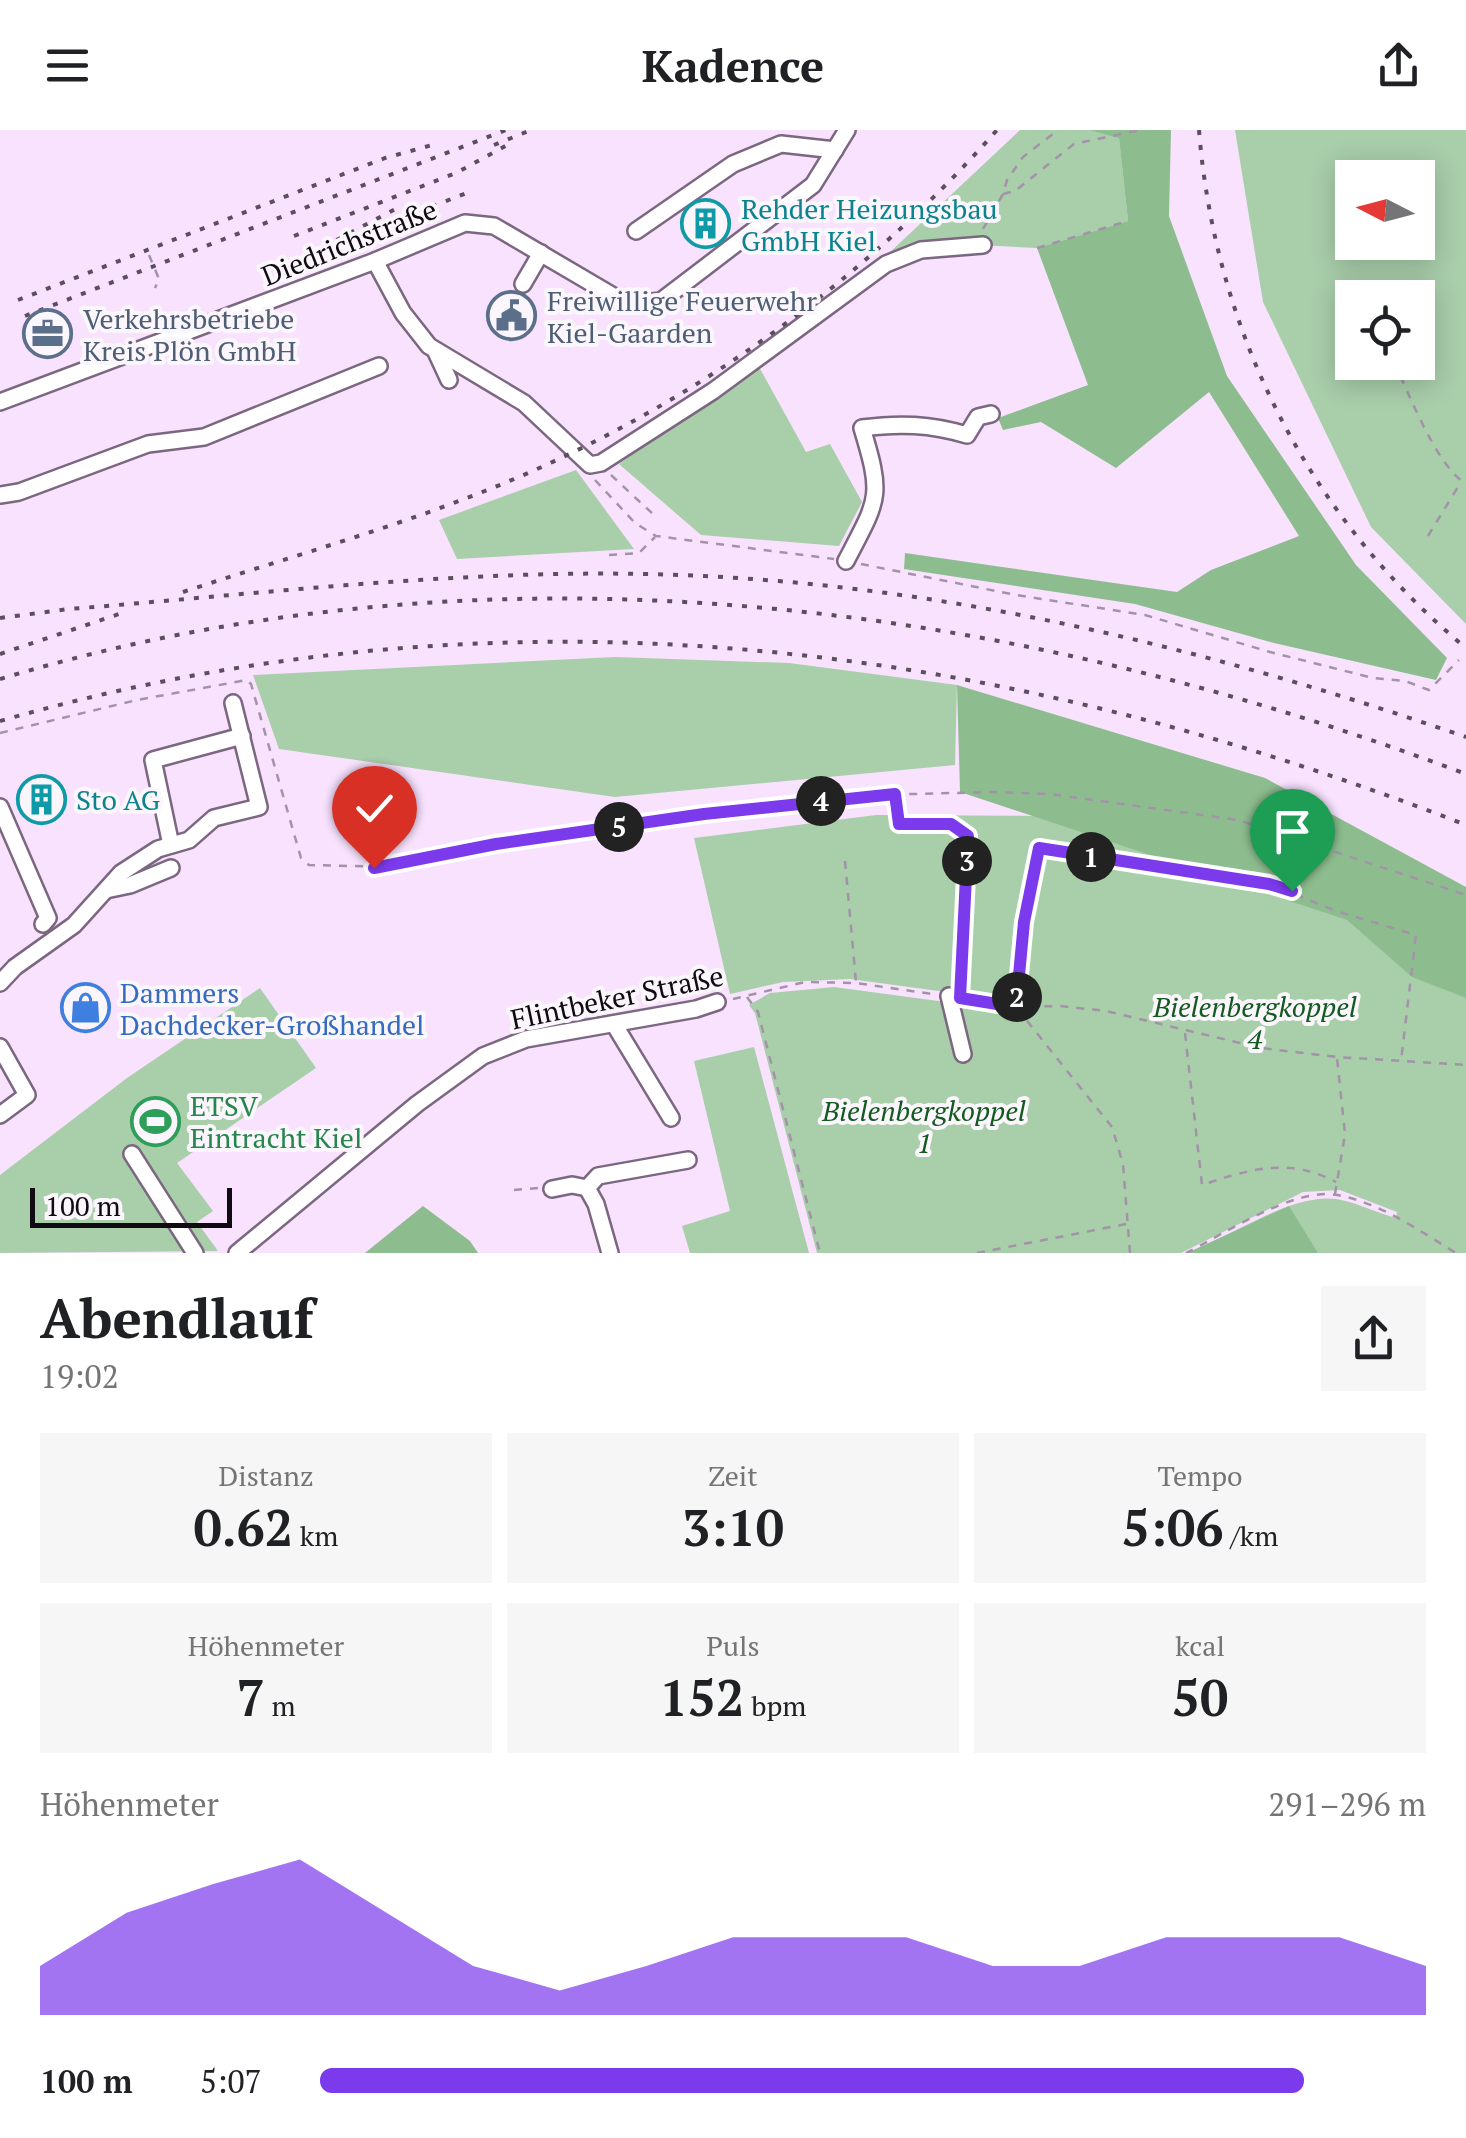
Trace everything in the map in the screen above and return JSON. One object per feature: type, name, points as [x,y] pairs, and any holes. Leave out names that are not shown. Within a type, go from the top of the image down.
[{"type":"street","name":"Diedrichstraße","points":[[0,402],[465,223],[494,226],[615,298],[642,303],[661,300],[813,184],[846,130]]},
{"type":"street","points":[[636,231],[733,164],[781,144],[835,150]]},
{"type":"street","points":[[435,350],[524,404],[595,464],[714,391],[886,264],[921,250],[980,245]]},
{"type":"street","points":[[523,284],[540,253]]},
{"type":"street","points":[[375,260],[402,313],[435,350],[449,380]]},
{"type":"street","points":[[0,495],[19,492],[148,444],[204,437],[379,366]]},
{"type":"street","points":[[846,560],[872,512],[877,492],[876,473],[862,428],[920,424],[966,435],[978,417],[992,414]]},
{"type":"street","points":[[0,984],[15,968],[74,925],[121,872],[158,849],[189,840],[214,818],[259,807],[233,703]]},
{"type":"street","points":[[171,845],[153,760],[242,736]]},
{"type":"street","points":[[0,806],[48,918],[43,924]]},
{"type":"street","points":[[106,890],[171,868]]},
{"type":"street","points":[[954,997],[963,1054]]},
{"type":"street","name":"Flintbeker Straße","points":[[237,1253],[431,1093],[482,1056],[526,1039],[717,1002]]},
{"type":"street","points":[[614,1024],[671,1118]]},
{"type":"street","points":[[0,1047],[27,1095],[0,1115]]},
{"type":"street","points":[[0,1083],[15,1073]]},
{"type":"street","points":[[132,1154],[196,1253]]},
{"type":"street","points":[[587,1188],[598,1176],[688,1160]]},
{"type":"street","points":[[552,1189],[572,1184],[587,1188],[596,1204],[610,1253]]},
{"type":"path","points":[[980,245],[986,219],[1003,194],[1006,180],[1023,157],[1058,130]]},
{"type":"path","points":[[1003,194],[1016,191],[1074,144],[1140,130]]},
{"type":"path","points":[[1036,248],[1128,221]]},
{"type":"path","points":[[149,255],[159,279],[155,288]]},
{"type":"path","points":[[1403,380],[1454,475],[1464,480],[1428,536]]},
{"type":"path","points":[[595,464],[654,515]]},
{"type":"path","points":[[595,464],[593,478],[635,523],[656,536],[846,560],[1144,615],[1270,652],[1429,690],[1458,660]]},
{"type":"path","points":[[609,556],[640,554],[656,536]]},
{"type":"path","points":[[895,794],[899,824],[951,824],[968,836],[954,997]]},
{"type":"path","points":[[310,866],[394,866],[496,844],[704,814],[895,794],[1050,794],[1238,820],[1466,895]]},
{"type":"path","points":[[1130,1253],[1123,1164],[1112,1128],[1016,1007],[1024,922],[1039,848],[1269,884],[1336,911],[1416,935],[1402,1060]]},
{"type":"path","points":[[845,860],[856,983]]},
{"type":"path","name":"Flintbeker Straße","points":[[717,1002],[806,982],[856,983],[1016,1007],[1106,1011],[1261,1048],[1466,1065]]},
{"type":"path","points":[[746,996],[758,1012],[820,1253]]},
{"type":"path","points":[[1184,1032],[1202,1185],[1238,1172],[1282,1168],[1306,1170],[1336,1182]]},
{"type":"path","points":[[1335,1194],[1345,1134],[1337,1057]]},
{"type":"path","points":[[514,1190],[552,1189]]},
{"type":"path","points":[[1186,1253],[1288,1202],[1335,1194],[1394,1215],[1456,1253]]},
{"type":"path","points":[[977,1253],[1128,1224]]},
{"type":"path","points":[[1440,1253],[1445,1246]]},
{"type":"green space","points":[[1020,130],[1089,130],[1119,137],[1128,221],[1037,248],[977,245],[887,255]]},
{"type":"green space","points":[[1089,130],[1171,130],[1169,216],[1227,376],[1356,565],[1447,658],[1436,680],[1274,643],[1135,604],[904,569],[905,553],[1177,592],[1211,570],[1299,536],[1209,392],[1116,468],[1041,422],[1003,430],[998,418],[1088,385],[1037,248],[1128,221],[1119,138]]},
{"type":"green space","points":[[1235,130],[1466,130],[1466,624],[1371,527],[1263,302]]},
{"type":"green space","points":[[758,365],[806,452],[830,444],[862,502],[839,546],[701,535],[619,464]]},
{"type":"green space","points":[[576,470],[634,549],[457,559],[439,520]]},
{"type":"green space","points":[[615,657],[789,663],[957,685],[955,765],[615,797],[279,749],[253,675]]},
{"type":"green space","points":[[957,685],[1265,778],[1466,887],[1466,998],[1412,977],[1347,920],[960,792]]},
{"type":"green space","points":[[876,815],[1042,816],[1466,906],[1466,1253],[1192,1253],[1301,1202],[1344,1200],[1396,1218],[1397,1212],[1340,1190],[1303,1192],[1181,1253],[817,1253],[755,1013],[749,1005],[770,993],[834,987],[1005,1010],[1021,1001],[1024,937],[1015,987],[1005,1000],[850,979],[783,982],[730,994],[694,838]]},
{"type":"green space","name":"ETSV Eintracht Kiel","points":[[260,988],[316,1068],[177,1163],[213,1211],[197,1222],[218,1251],[0,1253],[0,1175],[127,1078]]},
{"type":"green space","points":[[754,1047],[809,1253],[690,1253],[682,1226],[730,1211],[694,1061]]},
{"type":"green space","points":[[423,1206],[470,1241],[478,1253],[365,1253]]},
{"type":"green space","points":[[1289,1206],[1318,1253],[1187,1253]]},
{"type":"railway","points":[[25,316],[506,130]]},
{"type":"railway","points":[[494,145],[531,130]]},
{"type":"railway","points":[[183,592],[470,497],[563,457],[683,393],[796,316],[850,273],[951,180],[997,130]]},
{"type":"railway","points":[[1199,130],[1209,205],[1225,278],[1249,348],[1280,416],[1317,480],[1360,541],[1410,597],[1466,648]]},
{"type":"railway","points":[[18,300],[385,158],[436,144]]},
{"type":"railway","points":[[294,236],[456,173],[509,144]]},
{"type":"railway","points":[[390,223],[469,192]]},
{"type":"railway","points":[[310,254],[403,205]]},
{"type":"railway","points":[[0,618],[429,579],[573,574],[749,579],[854,589],[1061,623],[1266,674],[1466,737]]},
{"type":"railway","points":[[0,679],[183,634],[368,607],[553,598],[739,606],[925,628],[1108,664],[1289,713],[1466,774]]},
{"type":"railway","points":[[0,654],[122,613]]},
{"type":"railway","points":[[0,721],[187,677],[373,651],[557,642],[741,649],[923,672],[1105,710],[1286,761],[1466,825]]},
{"type":"place","name":"Rehder Heizungsbau GmbH Kiel","points":[[706,224]]},
{"type":"place","name":"Freiwillige Feuerwehr Kiel-Gaarden","points":[[512,316]]},
{"type":"place","name":"Verkehrsbetriebe Kreis Plön GmbH","points":[[48,334]]},
{"type":"place","name":"Sto AG","points":[[41,799]]},
{"type":"place","name":"Dammers Dachdecker-Großhandel","points":[[85,1008]]},
{"type":"place","name":"ETSV Eintracht Kiel","points":[[155,1121]]},
{"type":"route","points":[[374,868],[496,844],[704,814],[895,794],[899,824],[951,824],[968,836],[960,998],[1016,1007],[1024,922],[1039,848],[1269,884],[1292,891]]},
{"type":"park label","name":"Bielenbergkoppel 4","points":[[1255,1022]]},
{"type":"park label","name":"Bielenbergkoppel 1","points":[[924,1126]]}]
